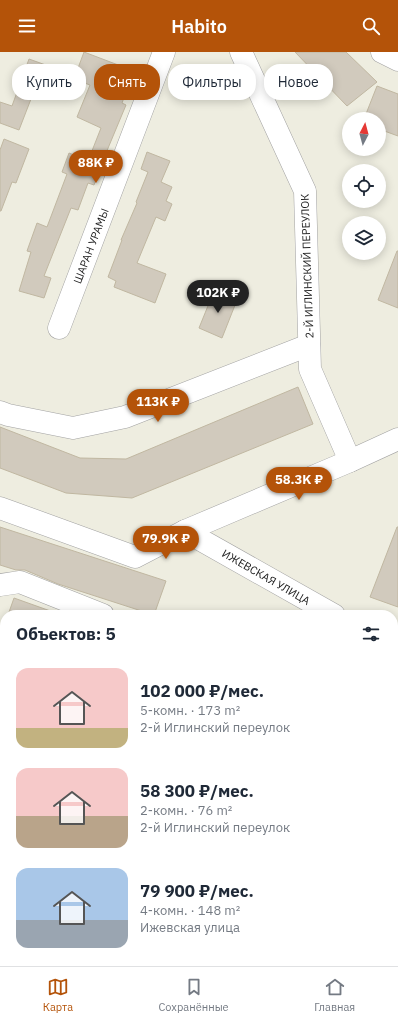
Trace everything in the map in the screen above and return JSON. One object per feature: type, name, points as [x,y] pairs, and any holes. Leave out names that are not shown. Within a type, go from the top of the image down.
[{"type":"street","name":"ШАРАН УРАМЫ","points":[[59,328],[164,52]]},
{"type":"street","name":"2-Й ИГЛИНСКИЙ ПЕРЕУЛОК","points":[[241,52],[305,191],[310,369],[350,461]]},
{"type":"street","points":[[382,52],[398,60]]},
{"type":"street","points":[[0,412],[8,415],[73,428],[125,417],[309,345]]},
{"type":"street","points":[[0,508],[135,557],[186,530],[350,461],[398,439]]},
{"type":"street","name":"ИЖЕВСКАЯ УЛИЦА","points":[[186,530],[325,610]]},
{"type":"street","points":[[0,585],[20,582],[90,610]]},
{"type":"building","points":[[84,52],[116,64],[94,64],[94,100],[123,100],[122,103],[126,105],[94,185],[88,183],[78,210],[71,208],[44,276],[51,278],[44,298],[19,291],[31,252],[27,251],[37,223],[47,227],[67,174],[62,172],[69,153],[88,161],[101,128],[77,117],[84,100],[86,100],[86,95],[90,85],[86,84],[86,64],[80,64]]},
{"type":"building","points":[[295,52],[346,52],[377,82],[347,106],[333,91],[333,64],[307,64]]},
{"type":"building","points":[[29,59],[43,64],[27,64]]},
{"type":"building","points":[[377,86],[398,94],[398,136],[386,132],[386,112],[367,112]]},
{"type":"building","points":[[14,100],[31,100],[19,130],[0,123],[0,102],[12,106]]},
{"type":"building","points":[[4,139],[29,149],[16,183],[12,182],[0,211],[0,150]]},
{"type":"building","points":[[147,152],[170,161],[161,182],[172,187],[166,201],[172,204],[165,221],[156,217],[137,263],[166,274],[155,303],[114,287],[116,281],[108,277],[148,172],[141,169]]},
{"type":"building","points":[[398,251],[398,308],[378,300]]},
{"type":"building","points":[[214,291],[237,300],[222,338],[199,328]]},
{"type":"building","points":[[298,387],[313,424],[132,498],[66,493],[0,468],[0,427],[80,458],[126,459]]},
{"type":"building","points":[[0,527],[166,581],[156,610],[139,610],[58,584],[25,570],[16,570],[0,565]]},
{"type":"building","points":[[398,527],[398,607],[370,597]]},
{"type":"building","points":[[14,598],[48,610],[10,610]]}]
